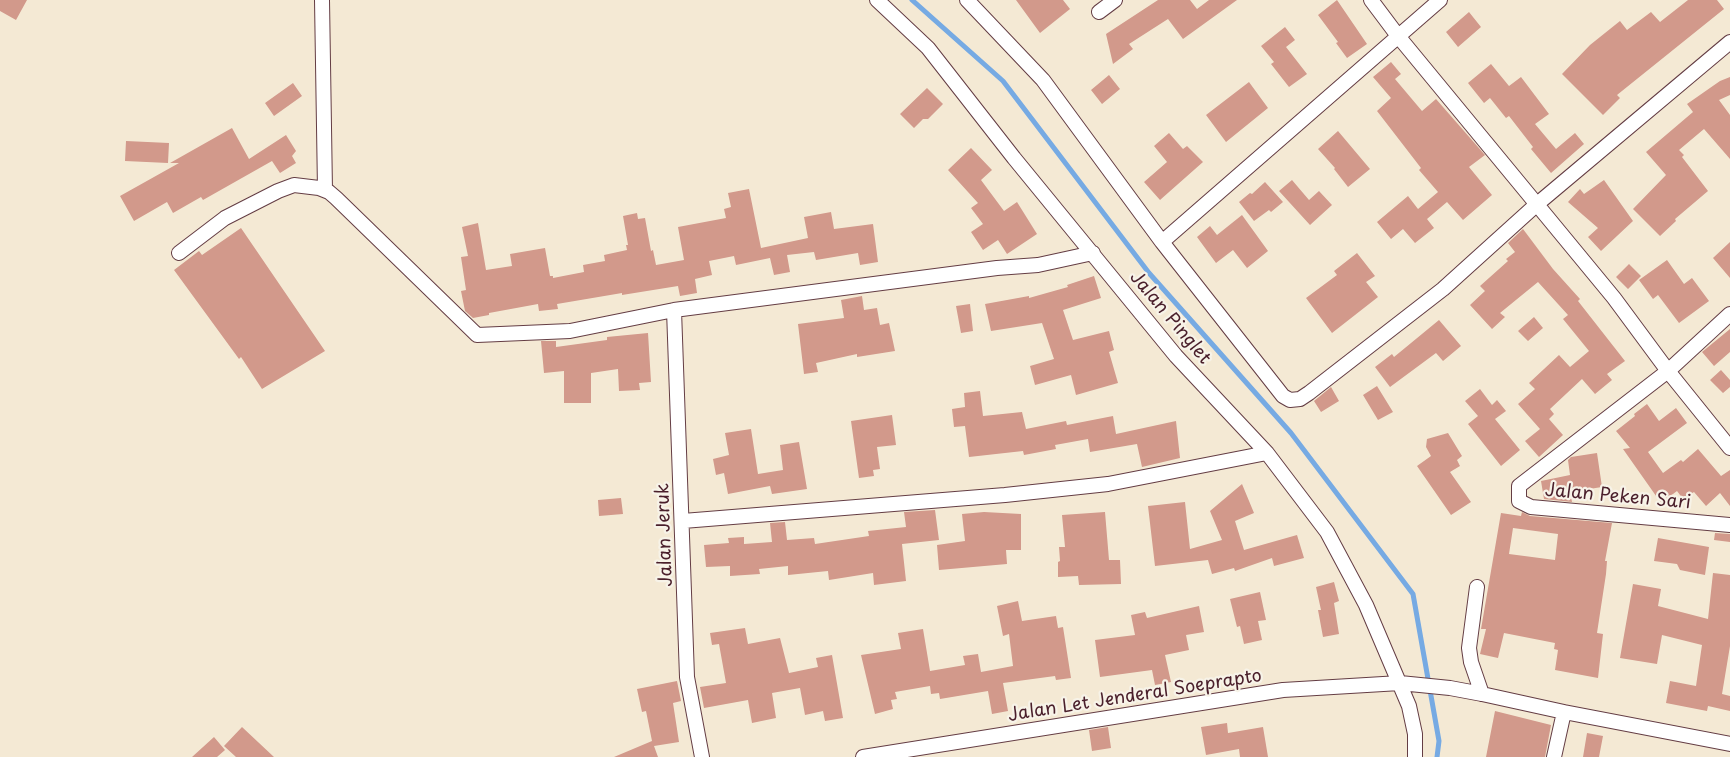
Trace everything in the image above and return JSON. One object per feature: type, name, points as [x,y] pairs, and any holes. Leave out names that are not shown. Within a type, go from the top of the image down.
[{"type":"street","points":[[322,0],[325,190]]},
{"type":"street","name":"Jalan Pinglet","points":[[877,0],[928,48],[1014,158],[1176,356],[1267,453],[1327,532],[1407,684],[1415,734],[1415,757]]},
{"type":"street","points":[[967,0],[1043,80],[1162,242],[1283,396],[1293,400],[1309,393],[1443,289],[1536,205],[1730,42]]},
{"type":"street","points":[[1099,12],[1115,0]]},
{"type":"street","points":[[1371,0],[1398,36],[1614,298],[1668,371],[1730,448]]},
{"type":"street","points":[[1162,242],[1440,0]]},
{"type":"street","points":[[178,253],[225,218],[278,191],[300,185],[325,190],[344,205],[477,335],[570,331],[674,310],[997,268],[1038,265],[1093,253]]},
{"type":"street","name":"Jalan Jeruk","points":[[674,310],[687,677],[702,757]]},
{"type":"street","points":[[1668,371],[1730,314]]},
{"type":"street","name":"Jalan Peken Sari","points":[[1668,371],[1519,486],[1519,501],[1531,507],[1730,525]]},
{"type":"street","points":[[683,520],[1005,495],[1108,484],[1267,453]]},
{"type":"street","points":[[1477,587],[1469,648],[1471,662],[1482,694]]},
{"type":"street","name":"Jalan Let Jenderal Soeprapto","points":[[863,757],[1283,690],[1407,684],[1450,688],[1730,744]]},
{"type":"street","points":[[1554,757],[1564,712]]},
{"type":"building","points":[[0,0],[27,0],[16,20],[0,11]]},
{"type":"building","points":[[1016,0],[1063,0],[1070,9],[1040,33]]},
{"type":"building","points":[[1158,0],[1190,0],[1197,9],[1209,0],[1237,0],[1183,39],[1168,19],[1129,44],[1133,49],[1113,64],[1106,34]]},
{"type":"building","points":[[1337,0],[1367,44],[1347,58],[1318,15]]},
{"type":"building","points":[[1688,0],[1717,0],[1724,9],[1617,95],[1620,98],[1603,115],[1562,74],[1590,45],[1620,21],[1627,30],[1651,12],[1660,22]]},
{"type":"building","points":[[1469,12],[1481,27],[1458,47],[1446,32]]},
{"type":"building","points":[[1285,27],[1295,40],[1286,47],[1307,74],[1289,87],[1271,64],[1274,62],[1261,46]]},
{"type":"building","points":[[1391,62],[1401,74],[1395,79],[1422,111],[1436,99],[1485,155],[1469,167],[1492,195],[1463,220],[1447,202],[1427,219],[1434,228],[1415,243],[1403,229],[1391,239],[1377,222],[1408,196],[1418,209],[1438,192],[1419,170],[1421,168],[1377,111],[1391,98],[1373,77]]},
{"type":"building","points":[[1491,64],[1509,86],[1521,77],[1549,114],[1535,124],[1556,149],[1575,133],[1584,144],[1551,173],[1531,149],[1533,147],[1509,116],[1506,118],[1490,98],[1484,103],[1468,83]]},
{"type":"building","points":[[1109,75],[1120,89],[1102,104],[1091,90]]},
{"type":"building","points":[[1730,77],[1730,95],[1719,100],[1730,115],[1730,159],[1704,129],[1679,150],[1708,191],[1675,219],[1676,221],[1660,236],[1633,209],[1666,175],[1646,152],[1693,112],[1687,104],[1720,81]]},
{"type":"building","points":[[1249,82],[1268,108],[1226,142],[1206,115]]},
{"type":"building","points":[[293,83],[302,96],[274,116],[265,103]]},
{"type":"building","points":[[927,88],[943,104],[928,119],[923,119],[914,128],[900,114]]},
{"type":"building","points":[[232,128],[249,159],[286,135],[296,151],[292,156],[296,163],[280,173],[272,161],[203,200],[201,197],[173,213],[167,202],[134,221],[120,196],[179,163],[170,163]]},
{"type":"building","points":[[1338,131],[1370,169],[1348,187],[1318,149]]},
{"type":"building","points":[[1169,133],[1183,149],[1187,146],[1203,162],[1160,200],[1144,182],[1167,162],[1154,146]]},
{"type":"building","points":[[126,141],[169,143],[168,163],[125,161]]},
{"type":"building","points":[[971,148],[992,170],[981,180],[1004,211],[1017,202],[1037,234],[1007,254],[998,240],[983,250],[971,232],[983,224],[971,208],[978,203],[948,170]]},
{"type":"building","points":[[1292,180],[1309,200],[1319,191],[1332,205],[1310,225],[1279,191]]},
{"type":"building","points":[[1604,180],[1633,221],[1601,251],[1588,237],[1598,228],[1568,202],[1580,189],[1584,194]]},
{"type":"building","points":[[1265,182],[1283,202],[1254,221],[1239,202]]},
{"type":"building","points":[[749,189],[761,248],[808,238],[804,217],[831,212],[834,229],[873,224],[878,262],[860,265],[858,253],[816,260],[814,252],[787,255],[790,272],[774,275],[770,258],[736,265],[734,256],[709,261],[712,275],[695,279],[697,293],[680,296],[678,286],[557,304],[558,309],[539,311],[538,304],[473,318],[465,311],[461,291],[466,290],[461,257],[468,256],[462,227],[478,223],[486,270],[512,266],[510,254],[545,248],[550,276],[553,278],[584,272],[583,265],[605,261],[604,255],[627,250],[623,216],[637,213],[638,219],[645,218],[656,265],[684,260],[678,227],[726,218],[724,209],[731,207],[728,193]]},
{"type":"building","points":[[1242,215],[1268,251],[1247,268],[1233,250],[1216,263],[1197,237],[1210,226],[1217,235]]},
{"type":"building","points":[[241,228],[325,351],[262,389],[241,357],[239,359],[174,270],[199,251],[202,255]]},
{"type":"building","points":[[1523,229],[1553,269],[1580,299],[1578,301],[1625,361],[1607,374],[1612,380],[1595,394],[1582,379],[1550,409],[1554,414],[1549,419],[1563,435],[1539,457],[1525,441],[1540,429],[1518,404],[1535,389],[1529,383],[1559,355],[1570,367],[1589,351],[1563,319],[1568,315],[1538,282],[1500,313],[1505,317],[1492,329],[1470,305],[1485,291],[1480,286],[1515,252],[1508,243]]},
{"type":"building","points":[[1730,242],[1730,278],[1713,258]]},
{"type":"building","points":[[1357,253],[1375,276],[1366,282],[1378,297],[1332,333],[1306,298],[1337,275],[1334,271]]},
{"type":"building","points":[[1667,260],[1684,284],[1692,278],[1709,301],[1679,323],[1658,295],[1653,299],[1639,280]]},
{"type":"building","points":[[1629,264],[1641,276],[1628,289],[1616,277]]},
{"type":"building","points":[[1094,276],[1101,298],[1063,310],[1073,340],[1109,331],[1114,350],[1109,352],[1118,383],[1076,395],[1071,375],[1035,385],[1030,366],[1054,359],[1042,323],[991,331],[985,304],[1029,296],[1029,298],[1068,287],[1067,285]]},
{"type":"building","points":[[862,296],[864,310],[877,308],[880,325],[889,323],[895,351],[857,357],[857,354],[816,363],[818,372],[804,374],[798,324],[844,318],[841,300]]},
{"type":"building","points":[[970,304],[973,331],[961,333],[956,306]]},
{"type":"building","points":[[1534,317],[1543,328],[1528,341],[1518,331]]},
{"type":"building","points":[[1439,320],[1461,346],[1443,361],[1436,353],[1390,387],[1375,367],[1392,354],[1394,357]]},
{"type":"building","points":[[1730,329],[1730,352],[1714,366],[1702,352]]},
{"type":"building","points":[[648,333],[651,382],[639,383],[640,390],[619,391],[618,369],[591,373],[591,403],[564,403],[564,371],[544,373],[541,341],[556,341],[556,347],[607,340],[607,337]]},
{"type":"building","points":[[1721,370],[1730,380],[1730,387],[1723,393],[1710,380]]},
{"type":"building","points":[[1377,386],[1393,412],[1378,420],[1363,395]]},
{"type":"building","points":[[1331,387],[1339,401],[1321,412],[1314,401]]},
{"type":"building","points":[[1480,389],[1492,405],[1497,400],[1506,411],[1495,419],[1520,450],[1501,466],[1468,424],[1478,416],[1465,401]]},
{"type":"building","points":[[980,391],[983,416],[1022,412],[1026,429],[1066,421],[1067,425],[1113,416],[1116,434],[1176,421],[1180,458],[1142,467],[1137,444],[1090,452],[1088,439],[1055,445],[1056,449],[1024,455],[1023,451],[969,457],[965,426],[954,427],[952,409],[965,407],[964,393]]},
{"type":"building","points":[[1647,404],[1659,421],[1676,408],[1687,423],[1648,452],[1663,473],[1681,460],[1683,462],[1698,449],[1721,476],[1730,470],[1730,506],[1720,493],[1706,506],[1694,492],[1683,499],[1677,491],[1661,503],[1623,449],[1630,448],[1616,431]]},
{"type":"building","points":[[892,415],[896,445],[877,447],[880,469],[873,470],[874,476],[859,478],[851,421]]},
{"type":"building","points":[[751,429],[758,474],[783,470],[780,445],[799,442],[807,489],[772,494],[770,486],[728,494],[724,473],[716,475],[713,459],[729,455],[725,433]]},
{"type":"building","points":[[1448,433],[1462,456],[1457,460],[1460,466],[1450,472],[1471,502],[1451,515],[1417,466],[1431,456],[1426,447],[1427,439]]},
{"type":"building","points":[[1597,453],[1602,487],[1570,492],[1572,502],[1544,499],[1541,481],[1570,475],[1568,460],[1571,457]]},
{"type":"building","points":[[1242,484],[1254,513],[1235,521],[1244,550],[1297,535],[1304,558],[1274,566],[1272,558],[1235,571],[1234,568],[1212,574],[1208,560],[1155,566],[1148,506],[1185,502],[1190,549],[1222,540],[1210,511]]},
{"type":"building","points":[[621,498],[623,514],[599,516],[598,500]]},
{"type":"building","points":[[935,510],[939,540],[902,544],[906,581],[874,585],[873,573],[829,580],[828,571],[788,575],[788,566],[759,569],[760,574],[730,576],[730,566],[706,567],[704,545],[729,543],[728,538],[744,537],[744,544],[772,542],[770,523],[785,522],[787,540],[814,538],[815,544],[869,536],[868,531],[906,527],[904,512]]},
{"type":"building","points":[[984,512],[1021,514],[1021,550],[1006,550],[1007,564],[939,570],[937,545],[965,541],[962,514]]},
{"type":"building","points":[[1105,512],[1109,560],[1120,560],[1121,584],[1079,585],[1078,576],[1058,577],[1059,547],[1065,547],[1062,515]]},
{"type":"building","points":[[1522,512],[1530,516],[1612,523],[1605,561],[1607,561],[1606,574],[1597,633],[1603,634],[1598,678],[1555,670],[1558,650],[1554,649],[1555,643],[1504,633],[1498,658],[1480,654],[1486,629],[1481,629],[1501,513],[1521,516]],"holes":[[[1513,528],[1558,534],[1555,560],[1509,554]]]},
{"type":"building","points":[[1715,533],[1730,534],[1730,542],[1714,540]]},
{"type":"building","points":[[1658,538],[1709,547],[1705,575],[1680,570],[1677,564],[1654,561]]},
{"type":"building","points":[[1713,573],[1730,575],[1730,646],[1722,694],[1730,696],[1730,711],[1708,706],[1707,711],[1666,703],[1670,681],[1696,686],[1702,645],[1662,635],[1657,664],[1620,658],[1633,584],[1661,589],[1658,606],[1708,619]]},
{"type":"building","points":[[1334,582],[1339,601],[1334,603],[1339,634],[1323,637],[1316,587]]},
{"type":"building","points":[[1260,592],[1266,620],[1258,621],[1262,640],[1244,644],[1230,599]]},
{"type":"building","points":[[1018,601],[1022,621],[1056,616],[1058,628],[1063,627],[1071,678],[1056,680],[1055,676],[1003,683],[1008,711],[992,714],[988,691],[940,699],[939,693],[931,694],[930,686],[895,692],[897,699],[891,700],[893,709],[875,714],[861,655],[901,649],[898,633],[923,629],[930,671],[965,665],[963,656],[978,654],[981,672],[1013,666],[1009,634],[1003,636],[997,606]]},
{"type":"building","points":[[1199,606],[1204,632],[1186,635],[1189,650],[1165,655],[1171,682],[1155,685],[1152,670],[1100,677],[1095,640],[1135,635],[1131,615],[1145,612],[1147,618]]},
{"type":"building","points":[[745,628],[748,644],[780,638],[789,673],[818,667],[816,658],[832,655],[843,718],[825,721],[823,711],[805,715],[800,688],[772,693],[776,718],[752,723],[748,700],[704,708],[700,687],[726,683],[719,644],[712,645],[710,633]]},
{"type":"building","points":[[677,681],[681,701],[673,703],[679,742],[654,746],[658,757],[614,757],[652,741],[646,711],[642,712],[637,689]]},
{"type":"building","points":[[1495,711],[1551,725],[1545,757],[1486,757]]},
{"type":"building","points":[[1227,723],[1228,733],[1263,727],[1268,757],[1240,757],[1239,749],[1206,755],[1201,727]]},
{"type":"building","points":[[242,727],[274,757],[236,757],[224,746]]},
{"type":"building","points":[[1108,727],[1111,748],[1092,751],[1089,730]]},
{"type":"building","points":[[1587,733],[1603,736],[1599,757],[1583,757]]},
{"type":"building","points":[[214,737],[225,750],[217,757],[192,757]]},
{"type":"waterway","points":[[912,0],[1003,81],[1149,273],[1291,433],[1413,594],[1439,741],[1437,757]]}]
